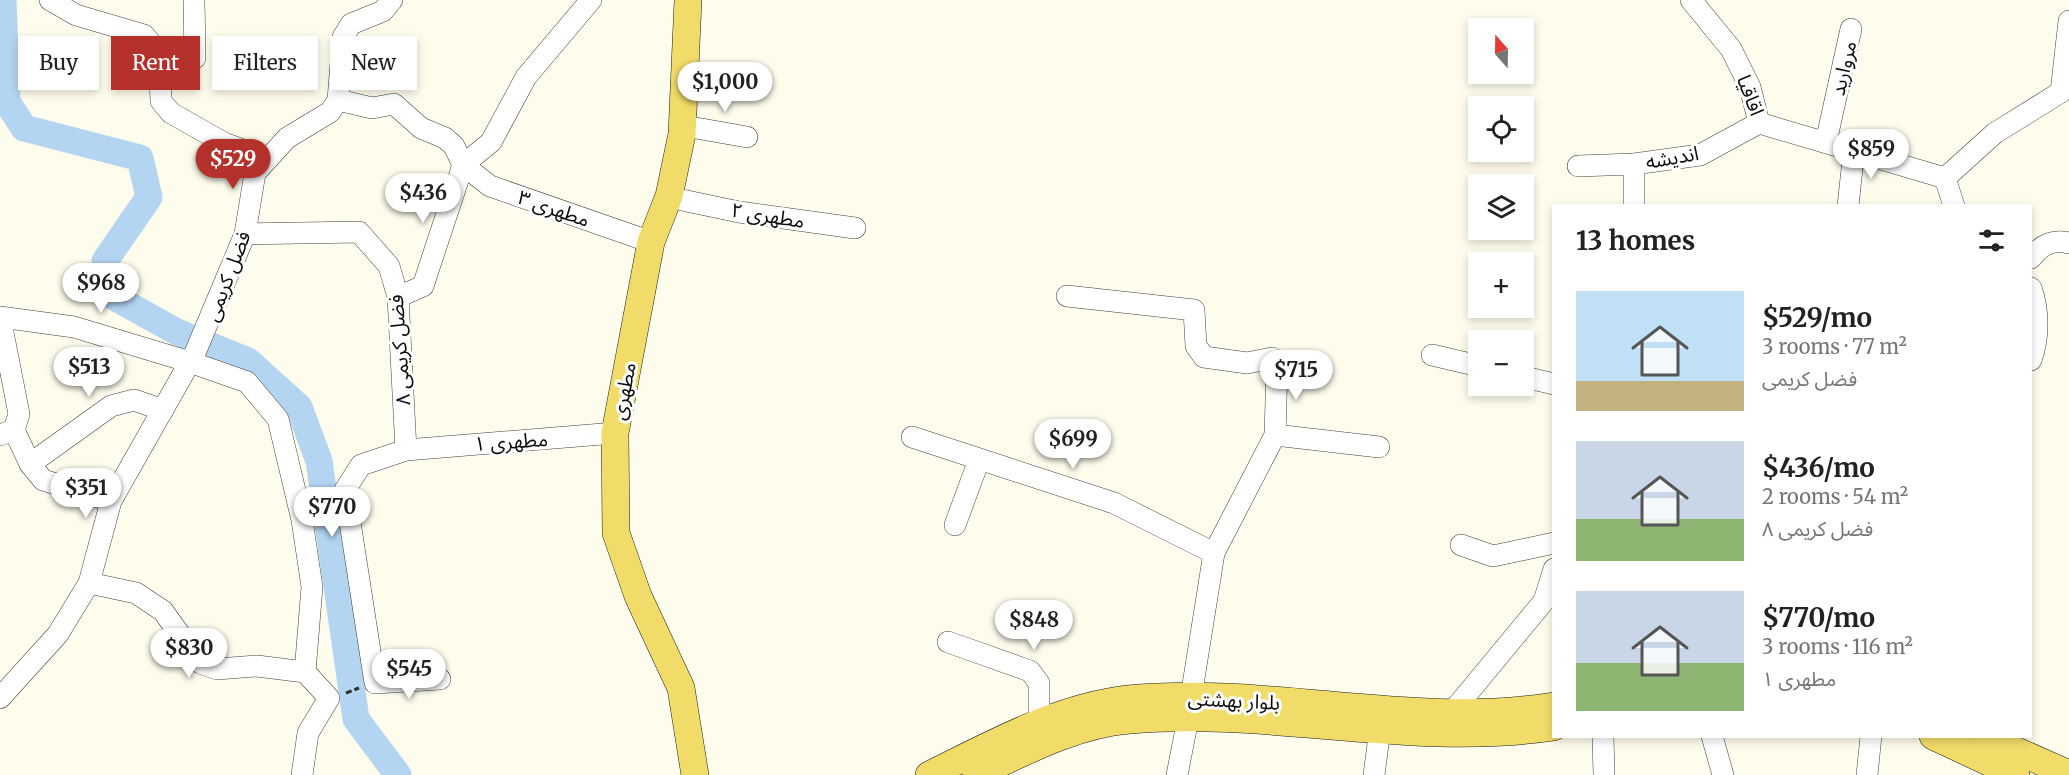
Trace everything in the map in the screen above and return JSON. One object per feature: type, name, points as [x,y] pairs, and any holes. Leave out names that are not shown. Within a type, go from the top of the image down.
[{"type":"main road","name":"مطهری","points":[[688,0],[682,134],[669,196],[651,242],[615,433],[616,533],[638,597],[681,688],[695,775]]},
{"type":"main road","name":"مطهری","points":[[702,0],[696,128],[682,200],[664,246],[629,435],[630,530],[650,591],[694,684],[709,775]]},
{"type":"main road","name":"بلوار بهشتی","points":[[929,775],[1076,709],[1126,699],[1190,708],[1242,719],[1380,729],[1490,732],[1552,727]]},
{"type":"main road","name":"بلوار بهشتی","points":[[976,775],[1082,729],[1190,708],[1490,712],[1552,706]]},
{"type":"main road","points":[[1936,738],[2016,775]]},
{"type":"main road","points":[[1988,738],[2067,769]]},
{"type":"street","points":[[50,0],[76,15],[145,36]]},
{"type":"street","points":[[194,0],[195,36]]},
{"type":"street","points":[[338,100],[343,37],[351,24],[383,11],[392,0]]},
{"type":"street","points":[[398,297],[423,286],[463,165],[491,142],[526,77],[591,0]]},
{"type":"street","name":"اقاقیا","points":[[1691,0],[1731,49],[1750,87],[1759,123],[1945,178]]},
{"type":"street","points":[[1953,204],[1945,178],[1995,133],[2065,93],[2069,21]]},
{"type":"street","name":"مروارید","points":[[1826,142],[1851,29]]},
{"type":"street","points":[[160,90],[161,101],[171,113],[224,143],[268,159]]},
{"type":"street","name":"فضل کریمی","points":[[193,357],[245,234],[255,173],[287,138],[330,112],[338,100]]},
{"type":"street","name":"مطهری ۳","points":[[338,100],[372,108],[393,104],[421,128],[445,138],[454,146],[463,165],[490,186],[651,242]]},
{"type":"street","name":"اندیشه","points":[[1578,166],[1634,164],[1700,155],[1759,123]]},
{"type":"street","points":[[696,128],[747,137]]},
{"type":"street","points":[[1848,204],[1854,150]]},
{"type":"street","points":[[1634,164],[1634,204]]},
{"type":"street","name":"مطهری ۲","points":[[682,200],[739,212],[855,228]]},
{"type":"street","name":"فضل کریمی ۸","points":[[245,234],[359,232],[389,267],[398,297],[406,450]]},
{"type":"street","points":[[2032,257],[2040,247],[2057,240],[2069,243]]},
{"type":"street","points":[[2032,291],[2037,344],[2032,357]]},
{"type":"street","points":[[1067,296],[1194,310],[1196,346],[1204,357],[1247,363],[1272,358],[1277,367],[1275,435],[1214,553],[1190,708],[1177,775]]},
{"type":"street","points":[[111,501],[43,480],[7,432],[19,414],[0,317],[74,327],[193,357],[248,382],[278,419],[302,520],[312,587],[305,672]]},
{"type":"street","points":[[1432,355],[1468,363]]},
{"type":"street","points":[[1,695],[58,634],[89,583],[111,501],[193,357]]},
{"type":"street","points":[[1534,379],[1552,384]]},
{"type":"street","points":[[30,464],[111,406],[134,400],[163,410]]},
{"type":"street","name":"مطهری ۱","points":[[375,683],[345,490],[361,465],[406,450],[615,433]]},
{"type":"street","points":[[1275,435],[1379,447]]},
{"type":"street","points":[[912,437],[1114,503],[1214,553]]},
{"type":"street","points":[[955,525],[979,460]]},
{"type":"street","points":[[1461,544],[1493,556],[1552,543]]},
{"type":"street","points":[[1453,711],[1544,601],[1552,575]]},
{"type":"street","points":[[89,583],[136,593],[163,611],[200,663],[217,669],[257,666],[305,672],[329,698],[308,733],[302,775]]},
{"type":"street","points":[[948,642],[1030,671],[1039,683],[1039,724]]},
{"type":"street","points":[[375,683],[440,679]]},
{"type":"street","points":[[1374,775],[1380,729]]},
{"type":"street","points":[[1603,738],[1604,775]]},
{"type":"street","points":[[1713,738],[1724,775]]},
{"type":"street","points":[[1867,775],[1871,738]]},
{"type":"path","points":[[329,698],[375,683]]},
{"type":"waterway","points":[[3,0],[7,102],[24,128],[140,158],[149,197],[105,261],[114,297],[177,332],[248,361],[299,407],[319,461],[356,719],[398,775]]}]
